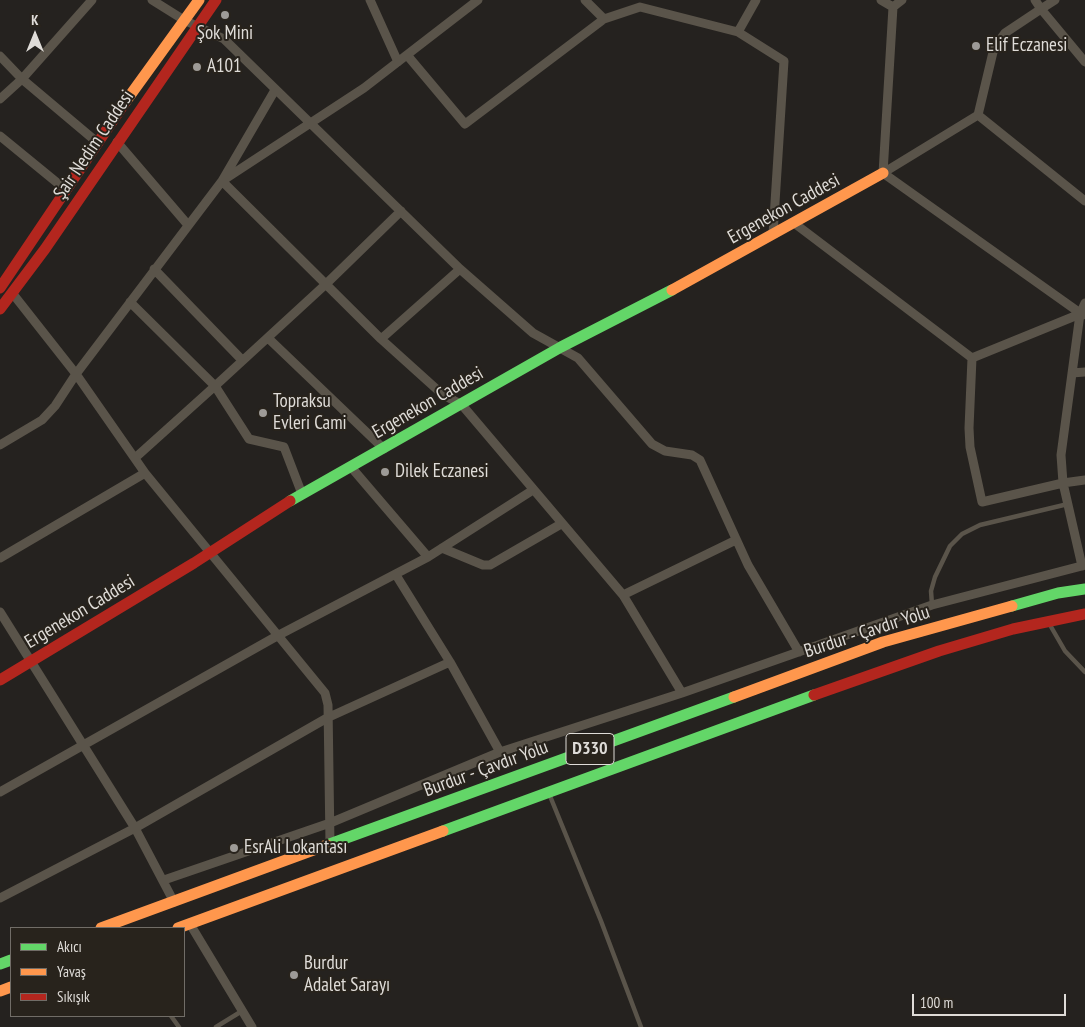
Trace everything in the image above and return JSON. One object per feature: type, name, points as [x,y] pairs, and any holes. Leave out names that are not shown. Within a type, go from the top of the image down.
[{"type":"main road","points":[[0,288],[98,143],[199,0]]},
{"type":"main road","name":"Şair Nedim Caddesi","points":[[0,309],[216,0]]},
{"type":"main road","name":"Ergenekon Caddesi","points":[[0,680],[211,552],[302,494],[462,406],[561,347],[668,292],[884,173]]},
{"type":"main road","name":"Burdur - Çavdır Yolu","points":[[104,927],[884,642],[1058,593],[1085,589]]},
{"type":"main road","name":"D330","points":[[181,927],[939,651],[1013,629],[1085,614]]},
{"type":"street","points":[[0,98],[22,79],[92,0]]},
{"type":"street","points":[[152,0],[184,20],[224,39],[460,269],[533,333],[561,347],[584,364],[652,444],[665,450],[687,453],[700,460],[736,540],[761,589],[799,652]]},
{"type":"street","points":[[370,0],[398,62]]},
{"type":"street","points":[[222,181],[309,122],[364,88],[478,0]]},
{"type":"street","points":[[585,0],[604,19]]},
{"type":"street","points":[[738,32],[756,0]]},
{"type":"street","points":[[881,0],[893,7]]},
{"type":"street","points":[[884,173],[893,7],[902,0]]},
{"type":"street","points":[[1035,0],[1085,62]]},
{"type":"street","points":[[884,173],[978,115],[994,48],[1005,33],[1055,0]]},
{"type":"street","points":[[407,55],[465,124],[604,19],[640,7],[738,32],[784,61],[773,234]]},
{"type":"street","points":[[0,56],[22,79],[98,143]]},
{"type":"street","points":[[0,445],[42,420],[55,406],[76,374],[222,181],[275,90]]},
{"type":"street","points":[[978,115],[1085,201]]},
{"type":"street","points":[[0,136],[66,190]]},
{"type":"street","points":[[117,142],[188,225]]},
{"type":"street","points":[[884,173],[1083,315]]},
{"type":"street","points":[[222,181],[381,339],[442,394],[462,406],[623,595],[682,693]]},
{"type":"street","points":[[135,458],[268,338],[401,211]]},
{"type":"street","points":[[794,223],[972,358]]},
{"type":"street","points":[[154,269],[242,360]]},
{"type":"street","points":[[381,339],[460,269]]},
{"type":"street","points":[[12,294],[76,374],[146,473],[277,636],[322,688],[327,699],[330,844]]},
{"type":"street","points":[[130,302],[215,386],[249,440],[284,447],[302,494]]},
{"type":"street","points":[[164,880],[330,823],[500,752],[682,693],[932,605],[1083,566],[1063,483],[1061,444],[1085,303]]},
{"type":"street","points":[[972,358],[1083,315]]},
{"type":"street","points":[[268,338],[384,449]]},
{"type":"street","points":[[972,358],[970,447],[982,502],[1063,483],[1085,480]]},
{"type":"street","points":[[1072,373],[1085,372]]},
{"type":"street","points":[[351,467],[428,557]]},
{"type":"street","points":[[0,558],[146,473]]},
{"type":"street","points":[[0,792],[277,636],[428,557],[533,490]]},
{"type":"street","points":[[442,548],[483,565],[490,565],[561,524]]},
{"type":"street","points":[[623,595],[736,540]]},
{"type":"street","points":[[396,575],[450,662],[500,752]]},
{"type":"street","points":[[0,612],[85,744],[135,828],[174,902]]},
{"type":"street","points":[[0,898],[135,828],[327,718],[450,662]]},
{"type":"street","points":[[190,924],[252,1027]]},
{"type":"lane","points":[[932,605],[931,591],[935,577],[950,546],[962,534],[980,525],[1068,504]]},
{"type":"lane","points":[[1049,621],[1065,651],[1085,672]]},
{"type":"lane","points":[[548,793],[601,920],[641,1027]]},
{"type":"lane","points":[[216,1027],[242,1010]]},
{"type":"traffic: fast","points":[[290,501],[561,347],[672,290]]},
{"type":"traffic: fast","points":[[1012,606],[1058,593],[1085,589]]},
{"type":"traffic: fast","points":[[443,831],[814,695]]},
{"type":"traffic: fast","points":[[327,845],[734,697]]},
{"type":"traffic: fast","points":[[0,964],[10,960]]},
{"type":"traffic: slow","points":[[126,101],[199,0]]},
{"type":"traffic: slow","points":[[672,290],[883,173]]},
{"type":"traffic: slow","points":[[734,697],[883,642],[1012,606]]},
{"type":"traffic: slow","points":[[181,927],[443,831]]},
{"type":"traffic: slow","points":[[104,927],[327,845]]},
{"type":"traffic: slow","points":[[0,991],[10,987]]},
{"type":"traffic: jam","points":[[0,309],[45,249],[216,0]]},
{"type":"traffic: jam","points":[[0,288],[126,101]]},
{"type":"traffic: jam","points":[[0,680],[194,563],[290,501]]},
{"type":"traffic: jam","points":[[814,695],[939,651],[1013,629],[1085,614]]},
{"type":"place","name":"Şok Mini","points":[[225,15]]},
{"type":"place","name":"Elif Eczanesi","points":[[976,46]]},
{"type":"place","name":"A101","points":[[197,67]]},
{"type":"place","name":"Topraksu Evleri Cami","points":[[263,413]]},
{"type":"place","name":"Dilek Eczanesi","points":[[385,472]]},
{"type":"place","name":"EsrAli Lokantası","points":[[234,848]]},
{"type":"place","name":"Burdur Adalet Sarayı","points":[[294,975]]}]
